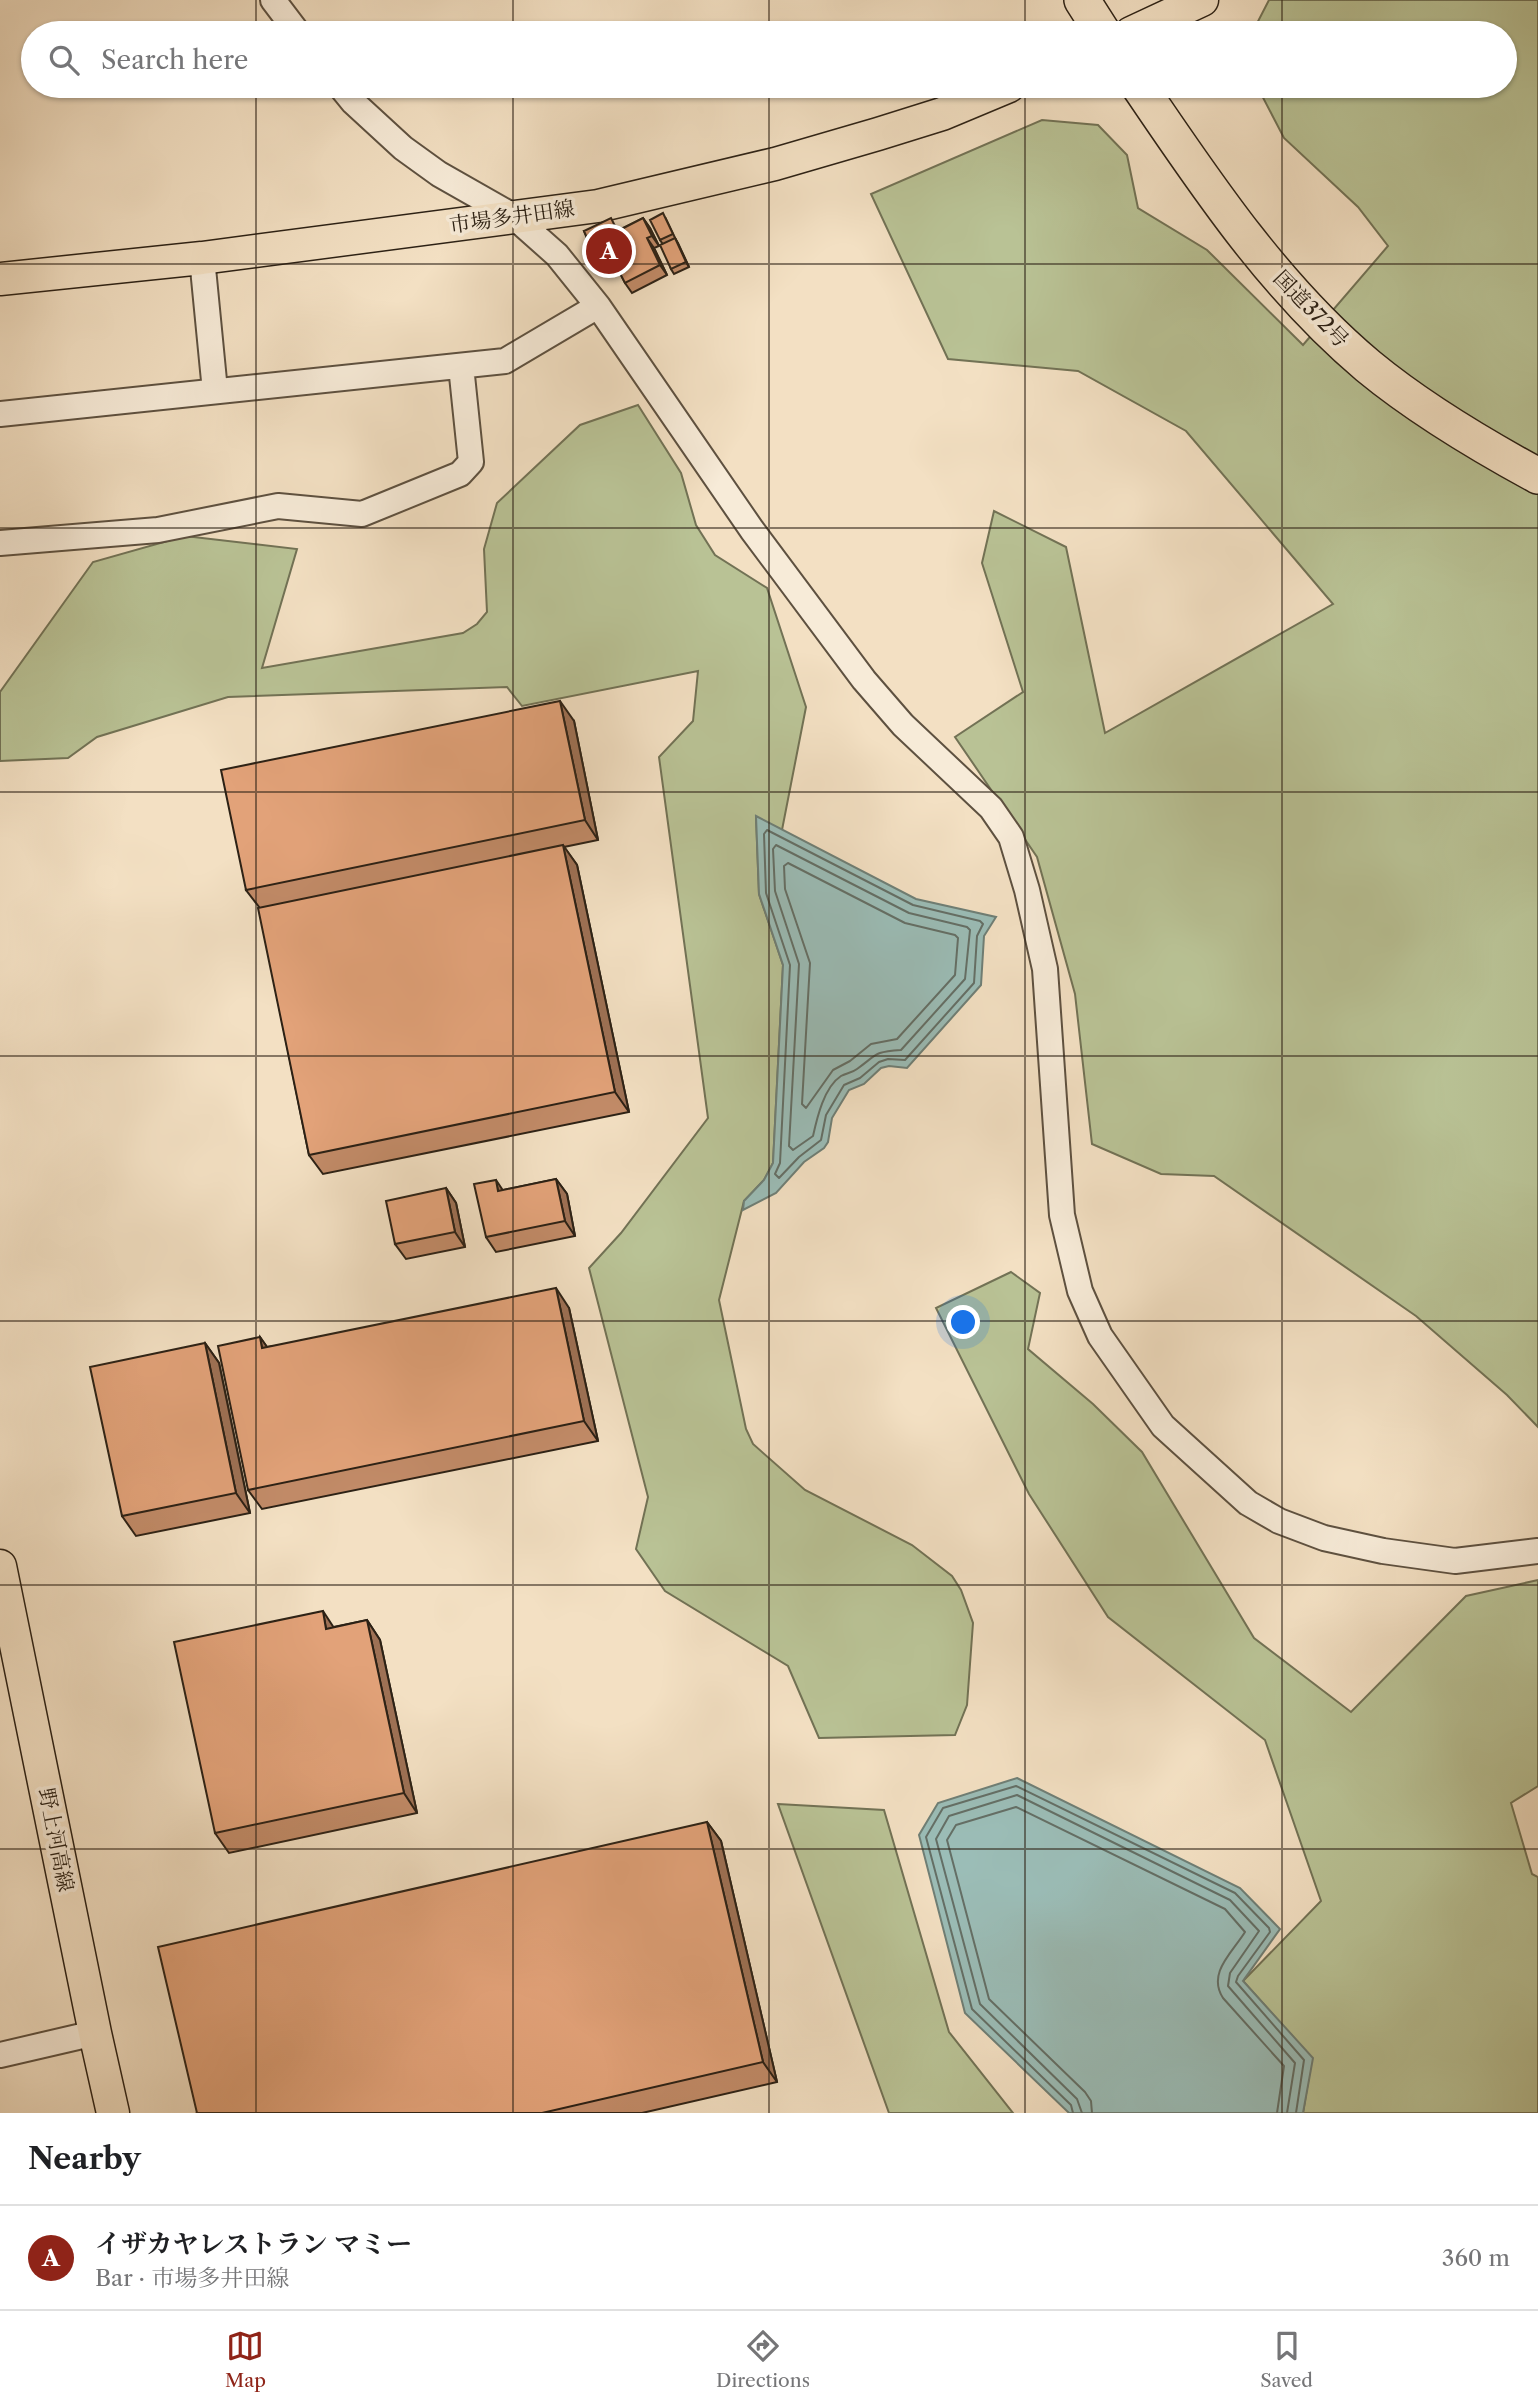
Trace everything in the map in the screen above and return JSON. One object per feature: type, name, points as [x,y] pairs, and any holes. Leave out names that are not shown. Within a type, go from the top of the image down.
[{"type":"highway","points":[[1082,0],[1095,21]]},
{"type":"highway","name":"国道372号","points":[[1147,98],[1253,247],[1312,313],[1367,365],[1423,408],[1538,476]]},
{"type":"main road","points":[[1157,21],[1202,0]]},
{"type":"main road","name":"市場多井田線","points":[[0,279],[202,258],[598,206],[775,164],[942,114],[980,98]]},
{"type":"main road","name":"野上河高線","points":[[0,1566],[95,2033],[114,2113]]},
{"type":"street","points":[[273,0],[289,21]]},
{"type":"street","points":[[350,98],[403,148],[439,174],[513,216],[557,255],[598,306],[752,530],[864,680],[903,725],[991,808],[1011,837],[1027,890],[1045,969],[1062,1215],[1080,1291],[1100,1336],[1163,1426],[1248,1503],[1279,1521],[1324,1538],[1383,1551],[1455,1561],[1538,1551]]},
{"type":"street","points":[[202,258],[215,391]]},
{"type":"street","points":[[0,414],[505,361],[598,306]]},
{"type":"street","points":[[0,543],[158,530],[278,506],[362,514],[460,474],[471,462],[461,366]]},
{"type":"street","points":[[0,2055],[95,2033]]},
{"type":"green space","points":[[1269,0],[1538,0],[1538,1427],[1507,1395],[1416,1316],[1214,1176],[1161,1174],[1092,1144],[1075,994],[1037,857],[955,737],[1023,692],[982,563],[994,511],[1066,547],[1105,733],[1333,604],[1186,431],[1078,371],[948,359],[871,194],[1042,120],[1098,125],[1127,155],[1138,208],[1207,250],[1303,345],[1388,246],[1358,207],[1284,138],[1263,98],[1517,98],[1517,21],[1258,21]]},
{"type":"green space","points":[[638,405],[681,473],[696,525],[715,555],[767,588],[806,707],[782,830],[756,817],[759,894],[783,965],[773,1163],[764,1180],[744,1201],[719,1300],[746,1429],[753,1444],[805,1490],[912,1545],[952,1576],[961,1590],[973,1623],[967,1705],[955,1735],[819,1738],[788,1666],[665,1591],[636,1549],[648,1497],[589,1268],[621,1233],[708,1118],[659,757],[693,721],[698,671],[522,706],[507,687],[228,697],[97,737],[68,758],[0,761],[0,692],[93,562],[185,536],[297,549],[262,668],[463,633],[477,624],[487,612],[484,549],[497,503],[580,425]]},
{"type":"green space","points":[[1011,1272],[1040,1293],[1028,1349],[1093,1404],[1142,1452],[1254,1638],[1351,1712],[1466,1596],[1538,1580],[1538,1786],[1511,1803],[1532,1874],[1538,1877],[1538,2113],[1303,2113],[1312,2058],[1243,1981],[1321,1901],[1265,1740],[1108,1617],[1029,1494],[936,1308]]},
{"type":"green space","points":[[778,1804],[884,1810],[949,2032],[1013,2113],[889,2113]]},
{"type":"water","points":[[756,816],[916,899],[996,917],[984,936],[981,985],[907,1068],[881,1068],[864,1084],[849,1090],[832,1118],[828,1142],[824,1148],[804,1162],[776,1193],[743,1210],[744,1201],[764,1180],[773,1163],[783,965],[759,894]]},
{"type":"water","points":[[1017,1778],[1240,1888],[1280,1929],[1243,1981],[1313,2058],[1303,2113],[1069,2113],[965,2013],[919,1835],[938,1803]]},
{"type":"building","points":[[663,213],[673,234],[660,240],[650,220]]},
{"type":"building","points":[[611,218],[616,228],[604,234],[612,251],[596,259],[584,231]]},
{"type":"building","points":[[643,218],[652,236],[647,238],[660,265],[625,283],[611,256],[618,252],[610,235]]},
{"type":"building","points":[[675,238],[686,262],[671,269],[660,245]]},
{"type":"building","points":[[560,701],[585,820],[246,890],[221,770]]},
{"type":"building","points":[[563,845],[615,1092],[309,1155],[258,908]]},
{"type":"building","points":[[556,1179],[565,1221],[486,1237],[474,1184],[496,1180],[498,1191]]},
{"type":"building","points":[[446,1188],[455,1232],[395,1244],[386,1201]]},
{"type":"building","points":[[556,1288],[584,1421],[248,1490],[218,1346],[260,1337],[262,1348]]},
{"type":"building","points":[[205,1343],[236,1493],[122,1516],[90,1367]]},
{"type":"building","points":[[323,1611],[326,1629],[367,1620],[404,1793],[215,1833],[174,1642]]},
{"type":"building","points":[[707,1822],[763,2062],[542,2113],[197,2113],[158,1947]]},
{"type":"place","name":"イザカヤレストラン マミー","points":[[609,251]]}]
